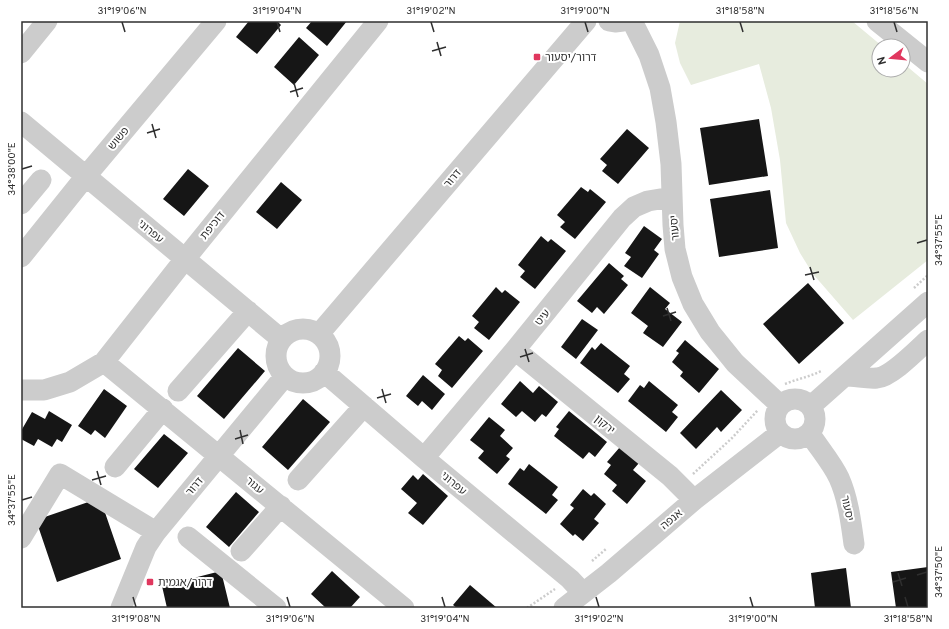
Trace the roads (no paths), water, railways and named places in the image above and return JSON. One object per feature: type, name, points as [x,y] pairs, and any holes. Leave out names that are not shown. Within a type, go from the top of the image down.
[{"type":"street","points":[[21,53],[47,21]]},
{"type":"street","name":"פשוש","points":[[21,257],[86,176],[216,21]]},
{"type":"street","name":"דוכיפת","points":[[21,390],[44,390],[70,382],[104,362],[184,259],[378,21]]},
{"type":"street","name":"דרור","points":[[319,334],[586,21]]},
{"type":"street","points":[[609,21],[623,21]]},
{"type":"street","name":"יסעור","points":[[632,21],[649,55],[660,88],[670,157],[675,249],[682,276],[693,304],[710,332],[735,362],[775,400]]},
{"type":"street","points":[[877,21],[925,52]]},
{"type":"street","name":"עפרוני","points":[[21,122],[281,339]]},
{"type":"street","points":[[21,204],[41,180]]},
{"type":"street","name":"עיט","points":[[424,458],[515,350],[622,218],[634,207],[648,201],[672,197]]},
{"type":"street","points":[[811,406],[928,302]]},
{"type":"street","points":[[178,391],[248,311]]},
{"type":"street","points":[[304,328],[319,334],[328,346],[329,352],[329,360],[324,372],[309,382],[292,380],[285,376],[280,370],[276,354],[281,339],[288,333],[304,328]]},
{"type":"street","points":[[845,376],[883,377],[891,373],[928,340]]},
{"type":"street","name":"ירקון","points":[[515,350],[670,476],[687,493]]},
{"type":"street","name":"עגור","points":[[104,362],[404,608]]},
{"type":"street","name":"עפרוני","points":[[324,372],[577,586]]},
{"type":"street","name":"דרור","points":[[121,608],[146,547],[156,532],[285,376]]},
{"type":"street","points":[[775,400],[802,400],[811,406],[816,418],[815,424],[810,434],[804,438],[791,440],[780,433],[776,428],[775,415],[777,410],[775,400]]},
{"type":"street","points":[[298,480],[364,406]]},
{"type":"street","points":[[115,467],[163,409]]},
{"type":"street","name":"אנפה","points":[[564,608],[577,586],[609,573],[687,493],[780,433]]},
{"type":"street","name":"יסעור","points":[[810,434],[838,477],[844,492],[854,544]]},
{"type":"street","points":[[21,538],[60,474],[156,532]]},
{"type":"street","points":[[241,552],[281,506]]},
{"type":"street","points":[[188,537],[276,608]]},
{"type":"place","name":"דרור/יסעור","points":[[537,57]]},
{"type":"place","name":"דרור/אגמית","points":[[150,582]]}]
